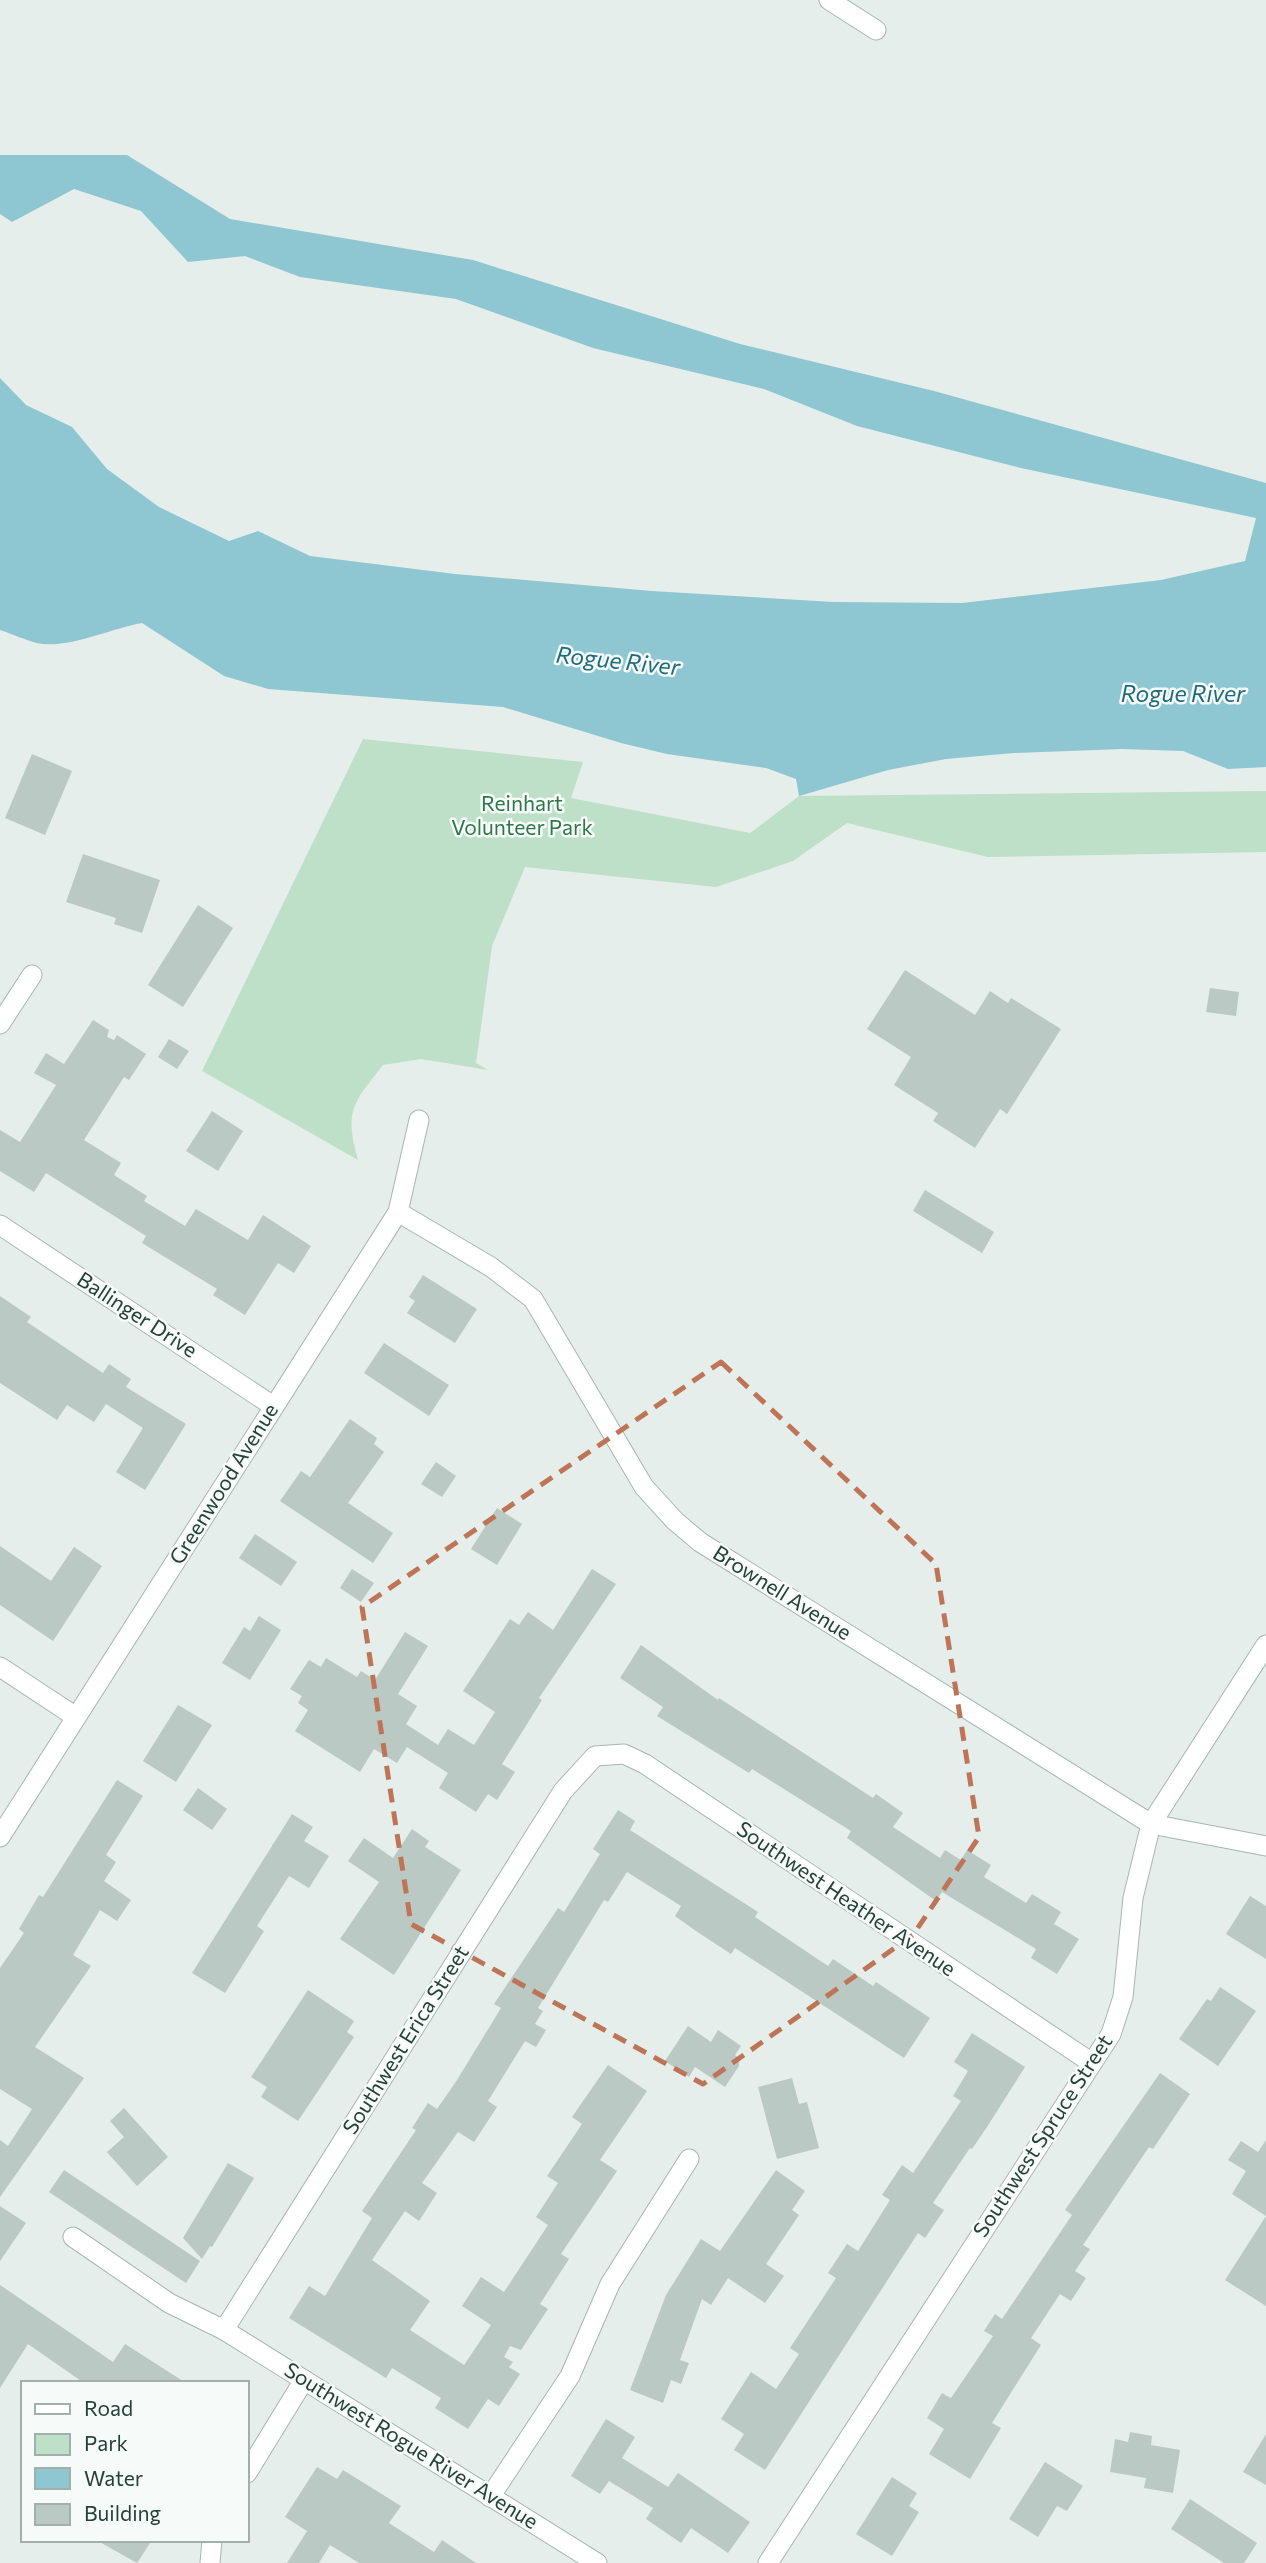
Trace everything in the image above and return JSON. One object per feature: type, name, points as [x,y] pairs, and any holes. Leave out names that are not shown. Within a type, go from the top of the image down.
[{"type":"street","points":[[829,0],[876,30]]},
{"type":"street","points":[[0,1024],[32,975]]},
{"type":"street","name":"Greenwood Avenue","points":[[0,1837],[398,1212],[419,1120]]},
{"type":"street","name":"Brownell Avenue","points":[[398,1212],[491,1267],[533,1299],[644,1487],[675,1521],[700,1542],[1151,1824],[1266,1846]]},
{"type":"street","name":"Ballinger Drive","points":[[0,1225],[273,1406]]},
{"type":"street","name":"Southwest Spruce Street","points":[[768,2563],[1111,2034],[1123,1997],[1133,1898],[1151,1824],[1266,1645]]},
{"type":"street","points":[[0,1667],[76,1717]]},
{"type":"street","name":"Southwest Heather Avenue","points":[[594,1756],[624,1754],[645,1764],[1091,2063]]},
{"type":"street","name":"Southwest Erica Street","points":[[224,2330],[563,1791],[594,1756]]},
{"type":"street","points":[[490,2497],[570,2375],[610,2284],[689,2159]]},
{"type":"street","name":"Southwest Rogue River Avenue","points":[[73,2237],[169,2303],[224,2330],[597,2563]]},
{"type":"street","points":[[248,2471],[304,2380]]},
{"type":"street","points":[[210,2563],[212,2542]]},
{"type":"highlighted area","points":[[721,1362],[936,1564],[979,1837],[913,1935],[703,2084],[411,1924],[362,1607]]},
{"type":"green space","name":"Reinhart Volunteer Park","points":[[363,739],[583,762],[571,798],[750,833],[799,796],[1266,791],[1266,852],[988,857],[847,823],[793,861],[716,887],[525,867],[492,946],[476,1063],[488,1070],[421,1059],[383,1065],[364,1089],[354,1108],[352,1130],[358,1160],[202,1071]]},
{"type":"water","name":"Rogue River","points":[[0,155],[127,155],[230,219],[473,260],[740,344],[934,391],[1266,483],[1266,767],[1228,769],[1183,751],[1122,749],[1014,753],[946,759],[888,770],[799,796],[796,779],[766,768],[667,754],[503,707],[268,689],[224,676],[142,623],[61,644],[32,642],[0,630],[0,378],[26,405],[72,427],[107,469],[159,507],[229,541],[258,531],[310,556],[455,574],[652,591],[833,602],[962,603],[1161,580],[1245,561],[1256,518],[1021,468],[857,426],[764,389],[593,348],[456,299],[300,277],[245,256],[188,262],[141,211],[74,189],[12,222],[0,214]]},
{"type":"building","points":[[32,754],[72,771],[45,835],[5,818]]},
{"type":"building","points":[[83,854],[160,880],[142,933],[114,924],[116,918],[66,902]]},
{"type":"building","points":[[198,905],[233,928],[183,1007],[148,985]]},
{"type":"building","points":[[905,970],[975,1015],[990,991],[1008,1003],[1011,998],[1061,1029],[1007,1114],[1000,1109],[975,1148],[933,1121],[938,1113],[894,1085],[911,1057],[867,1029]]},
{"type":"building","points":[[1210,988],[1239,992],[1236,1016],[1206,1012]]},
{"type":"building","points":[[93,1020],[109,1030],[107,1037],[114,1040],[117,1035],[146,1054],[129,1080],[124,1077],[84,1140],[121,1163],[114,1175],[147,1196],[144,1201],[185,1226],[196,1209],[248,1240],[263,1215],[311,1246],[294,1273],[278,1263],[245,1315],[213,1295],[217,1289],[142,1243],[146,1236],[46,1173],[34,1192],[0,1171],[0,1130],[20,1142],[56,1085],[34,1073],[46,1053],[64,1064]]},
{"type":"building","points":[[169,1039],[189,1051],[177,1069],[158,1057]]},
{"type":"building","points":[[212,1111],[243,1131],[218,1171],[186,1151]]},
{"type":"building","points":[[925,1190],[994,1232],[982,1253],[913,1211]]},
{"type":"building","points":[[423,1275],[477,1309],[455,1343],[407,1313],[415,1301],[409,1297]]},
{"type":"building","points":[[0,1296],[31,1317],[27,1322],[103,1373],[109,1364],[131,1379],[126,1387],[186,1424],[145,1490],[116,1472],[143,1428],[106,1404],[94,1422],[67,1405],[57,1420],[0,1383]]},
{"type":"building","points":[[384,1343],[449,1385],[429,1416],[364,1373]]},
{"type":"building","points":[[350,1419],[377,1438],[374,1444],[384,1452],[348,1503],[393,1533],[373,1563],[280,1501],[301,1471],[310,1477]]},
{"type":"building","points":[[436,1462],[456,1476],[442,1497],[421,1484]]},
{"type":"building","points":[[497,1508],[522,1524],[497,1565],[471,1549]]},
{"type":"building","points":[[255,1534],[297,1562],[281,1586],[239,1558]]},
{"type":"building","points":[[0,1546],[51,1581],[74,1547],[102,1566],[53,1641],[0,1605]]},
{"type":"building","points":[[352,1569],[374,1583],[361,1602],[340,1588]]},
{"type":"building","points":[[592,1569],[616,1584],[539,1698],[542,1700],[502,1764],[515,1772],[497,1800],[488,1794],[476,1812],[439,1788],[448,1773],[407,1747],[397,1763],[374,1749],[360,1772],[295,1731],[308,1710],[298,1703],[302,1696],[290,1689],[309,1660],[321,1667],[326,1658],[357,1677],[361,1671],[375,1680],[405,1632],[428,1646],[398,1694],[417,1706],[406,1724],[438,1745],[448,1729],[474,1745],[495,1712],[463,1691],[510,1619],[519,1625],[528,1612],[553,1630]]},
{"type":"building","points":[[259,1616],[281,1630],[250,1680],[222,1663],[244,1627],[250,1631]]},
{"type":"building","points":[[641,1645],[718,1700],[719,1698],[873,1798],[876,1794],[903,1813],[893,1827],[940,1858],[945,1850],[961,1860],[967,1850],[991,1865],[984,1877],[1026,1903],[1032,1894],[1061,1912],[1054,1924],[1079,1939],[1057,1974],[1031,1958],[1036,1949],[942,1892],[936,1901],[847,1838],[851,1831],[752,1769],[749,1773],[657,1716],[663,1707],[620,1678]]},
{"type":"building","points":[[178,1705],[212,1725],[176,1782],[143,1761]]},
{"type":"building","points":[[117,1780],[143,1796],[106,1855],[116,1862],[104,1881],[131,1900],[117,1921],[100,1910],[73,1955],[91,1966],[35,2047],[84,2078],[0,2197],[0,2140],[8,2146],[32,2109],[0,2089],[0,1968],[24,1933],[19,1929],[39,1895],[43,1897]]},
{"type":"building","points":[[198,1788],[227,1809],[212,1830],[183,1810]]},
{"type":"building","points":[[618,1810],[635,1821],[630,1830],[758,1912],[755,1917],[828,1966],[833,1959],[873,1986],[876,1982],[930,2018],[904,2058],[735,1948],[731,1954],[696,1931],[675,1916],[681,1906],[627,1872],[608,1902],[604,1900],[538,2008],[543,2011],[535,2024],[546,2030],[536,2047],[525,2041],[488,2101],[497,2107],[474,2142],[458,2132],[422,2183],[437,2193],[419,2221],[405,2211],[372,2260],[430,2301],[410,2330],[464,2365],[491,2325],[462,2306],[481,2277],[504,2292],[548,2225],[536,2217],[558,2183],[547,2176],[582,2124],[572,2117],[608,2065],[647,2091],[600,2160],[617,2171],[561,2254],[569,2259],[540,2304],[548,2309],[521,2350],[510,2346],[504,2357],[513,2362],[509,2367],[520,2374],[499,2406],[488,2399],[468,2429],[435,2408],[441,2398],[392,2368],[386,2378],[289,2318],[309,2286],[325,2296],[372,2218],[362,2211],[416,2130],[412,2128],[428,2103],[437,2109],[457,2080],[501,2008],[494,2004],[558,1908],[564,1912],[600,1854],[593,1849]]},
{"type":"building","points":[[292,1814],[313,1827],[304,1841],[329,1856],[309,1888],[289,1876],[257,1926],[264,1931],[225,1993],[192,1973]]},
{"type":"building","points":[[412,1829],[429,1841],[425,1847],[461,1870],[394,1975],[340,1939],[379,1882],[348,1861],[364,1838],[393,1858]]},
{"type":"building","points":[[1250,1896],[1266,1906],[1266,1959],[1226,1934]]},
{"type":"building","points":[[1220,1987],[1256,2011],[1218,2066],[1179,2039],[1207,1999],[1211,2001]]},
{"type":"building","points":[[308,1990],[354,2021],[347,2032],[354,2037],[298,2121],[261,2097],[267,2087],[251,2077]]},
{"type":"building","points":[[688,2026],[711,2042],[718,2030],[741,2046],[735,2055],[739,2058],[739,2066],[725,2087],[695,2067],[689,2077],[665,2061]]},
{"type":"building","points":[[972,2033],[1025,2067],[987,2127],[933,2203],[944,2210],[925,2238],[918,2233],[765,2470],[734,2450],[744,2434],[721,2419],[751,2372],[776,2389],[799,2354],[790,2348],[836,2278],[828,2273],[847,2244],[858,2251],[890,2200],[882,2195],[902,2165],[913,2173],[961,2101],[953,2096],[968,2071],[954,2062]]},
{"type":"building","points":[[1160,2073],[1190,2094],[1153,2149],[1149,2147],[1083,2245],[1090,2249],[1075,2271],[1086,2278],[1071,2301],[1060,2294],[1031,2338],[1041,2345],[992,2423],[1001,2428],[970,2479],[929,2454],[944,2429],[927,2418],[942,2393],[951,2398],[993,2336],[984,2331],[995,2314],[1002,2319],[1072,2215],[1065,2210]]},
{"type":"building","points":[[792,2078],[799,2104],[807,2102],[819,2148],[777,2159],[758,2087]]},
{"type":"building","points":[[124,2108],[168,2157],[137,2186],[107,2152],[124,2137],[110,2121]]},
{"type":"building","points":[[1266,2140],[1266,2216],[1232,2194],[1246,2171],[1228,2160],[1241,2141],[1258,2152]]},
{"type":"building","points":[[228,2163],[254,2178],[202,2259],[183,2238]]},
{"type":"building","points":[[64,2170],[200,2261],[186,2283],[49,2192]]},
{"type":"building","points":[[776,2170],[805,2191],[792,2210],[799,2215],[766,2264],[784,2276],[765,2303],[728,2278],[711,2305],[702,2299],[680,2360],[689,2363],[681,2384],[671,2380],[663,2403],[630,2390],[666,2295],[701,2239],[720,2251]]},
{"type":"building","points":[[0,2206],[26,2223],[0,2261]]},
{"type":"building","points":[[1266,2216],[1266,2306],[1225,2280]]},
{"type":"building","points":[[0,2285],[113,2362],[125,2344],[183,2381],[81,2381],[28,2344],[0,2388]]},
{"type":"building","points":[[606,2419],[635,2437],[622,2458],[668,2487],[678,2473],[750,2522],[728,2553],[691,2528],[681,2543],[646,2519],[653,2508],[609,2481],[600,2494],[571,2476]]},
{"type":"building","points":[[1130,2432],[1152,2436],[1151,2445],[1180,2450],[1173,2493],[1144,2488],[1146,2478],[1110,2472],[1115,2439],[1128,2442]]},
{"type":"building","points":[[1266,2434],[1266,2485],[1243,2472]]},
{"type":"building","points":[[1045,2462],[1083,2486],[1067,2511],[1057,2506],[1038,2537],[1009,2519]]},
{"type":"building","points":[[317,2467],[337,2479],[343,2470],[401,2506],[389,2523],[434,2552],[442,2540],[476,2563],[359,2563],[330,2545],[319,2563],[287,2563],[307,2531],[285,2517]]},
{"type":"building","points":[[892,2477],[917,2493],[909,2506],[919,2512],[892,2556],[856,2534]]},
{"type":"building","points":[[1190,2499],[1257,2543],[1244,2563],[1224,2563],[1171,2529]]},
{"type":"building","points":[[100,2542],[151,2542],[137,2563]]}]
